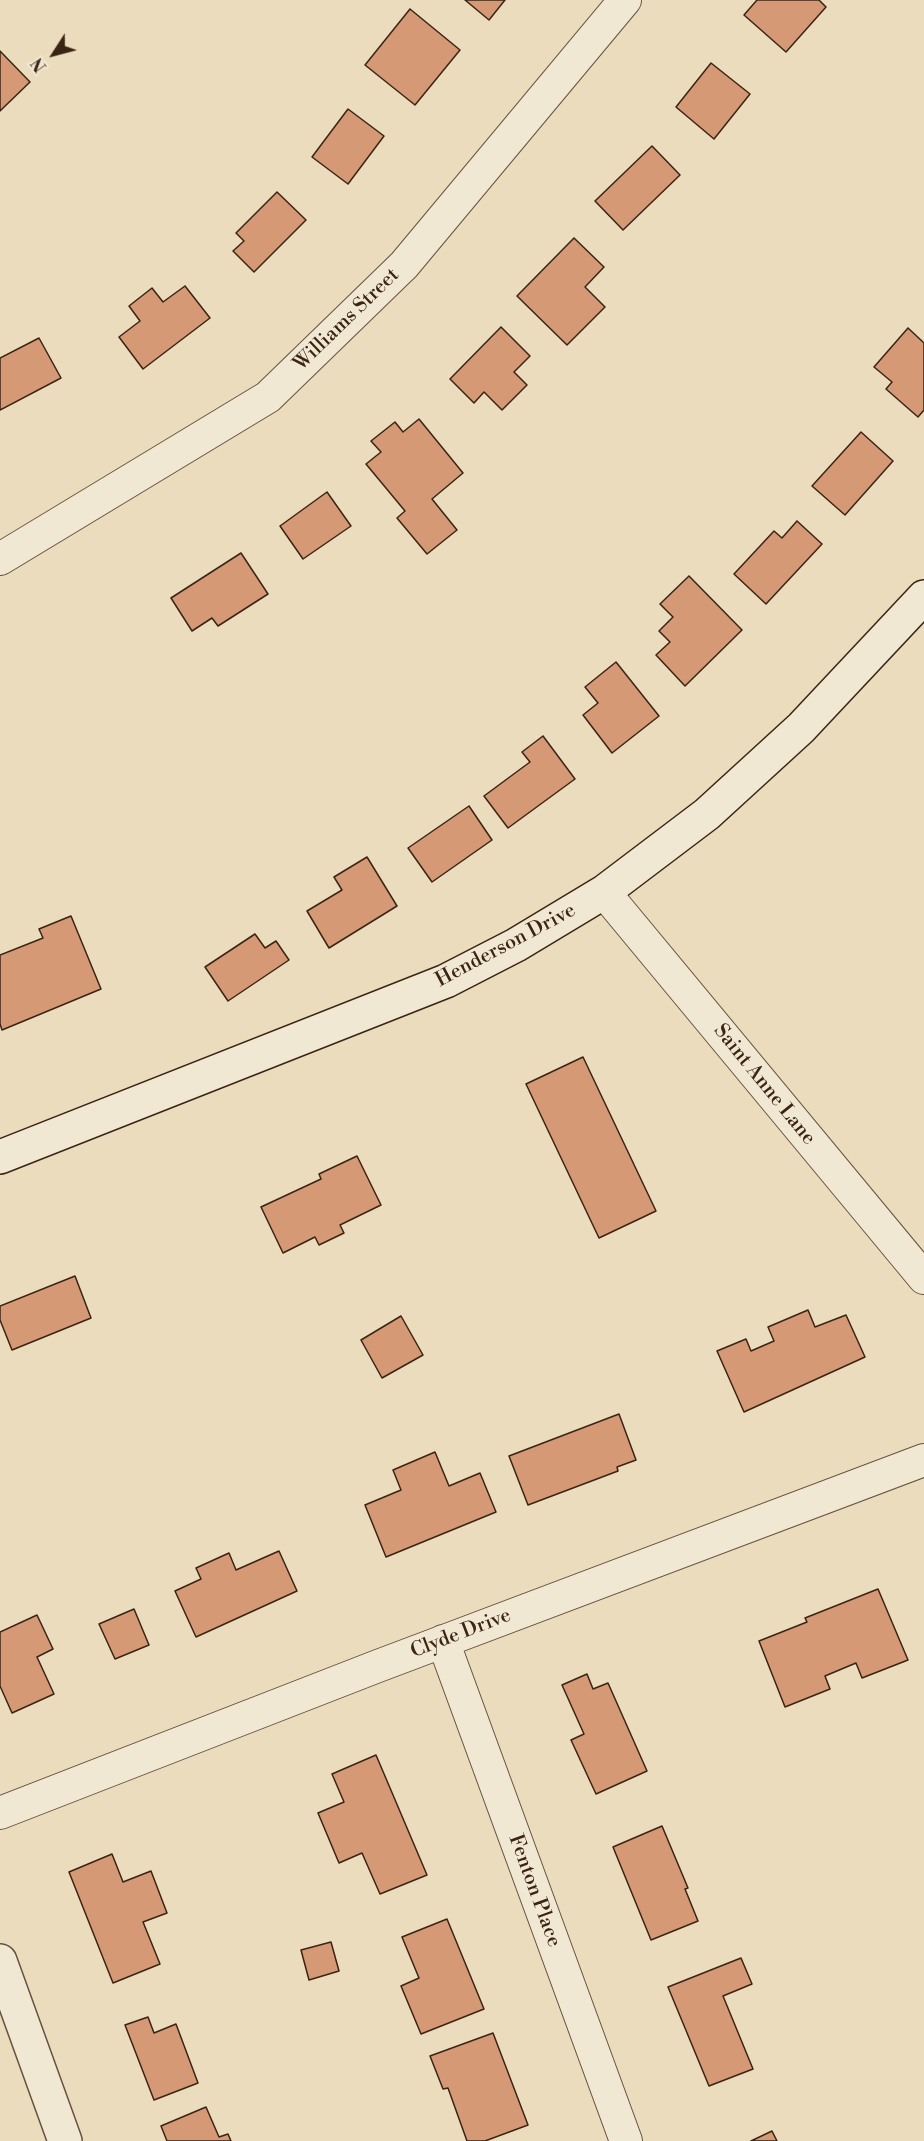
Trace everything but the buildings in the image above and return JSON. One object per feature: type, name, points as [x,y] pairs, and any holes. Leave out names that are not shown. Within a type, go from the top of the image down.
[{"type":"main road","name":"Henderson Drive","points":[[0,1157],[446,981],[516,945],[604,892],[707,814],[793,736],[924,597]]},
{"type":"main road","points":[[0,1961],[65,2141]]},
{"type":"street","name":"Williams Street","points":[[0,559],[268,397],[404,265],[625,0]]},
{"type":"street","name":"Saint Anne Lane","points":[[604,892],[924,1278]]},
{"type":"street","name":"Clyde Drive","points":[[0,1813],[443,1641],[924,1460]]},
{"type":"street","name":"Fenton Place","points":[[443,1641],[626,2141]]}]
